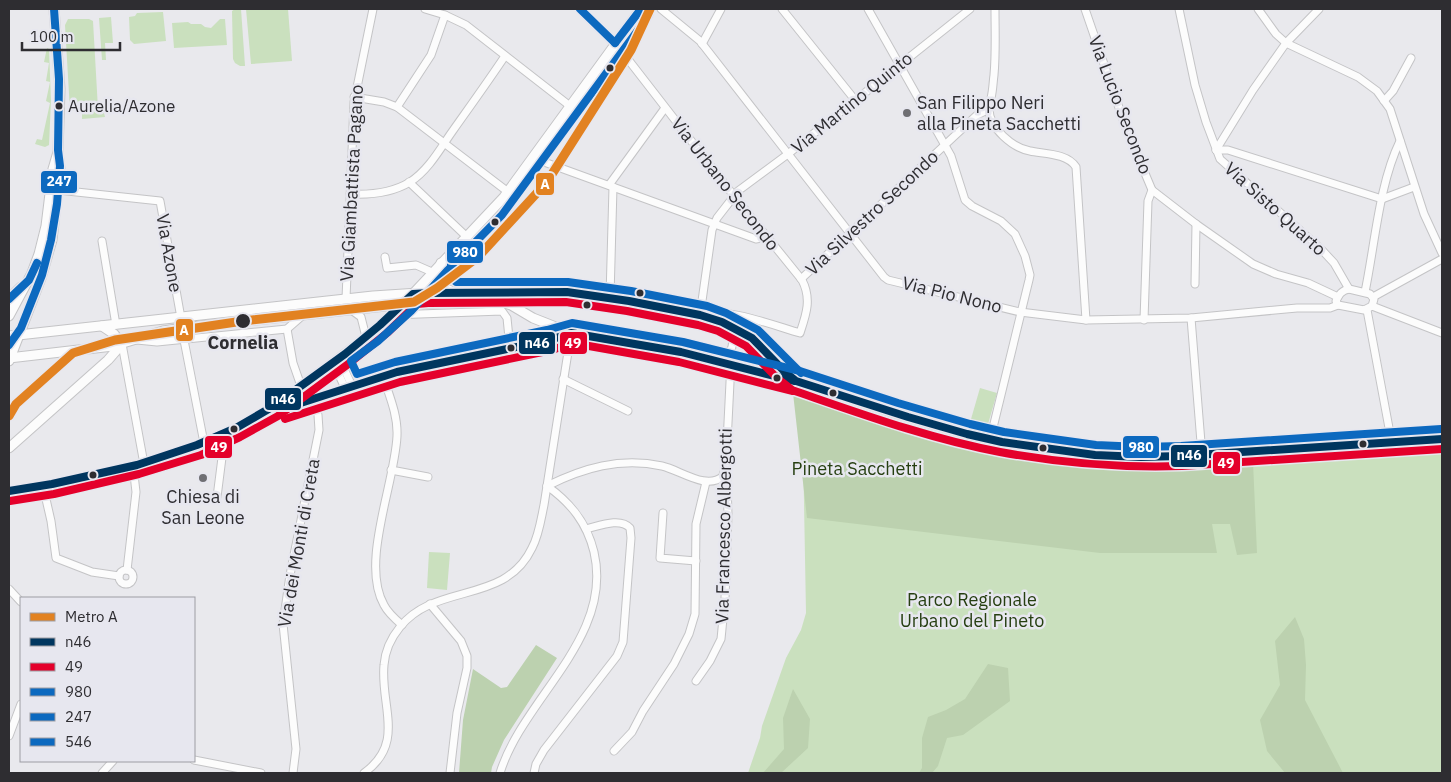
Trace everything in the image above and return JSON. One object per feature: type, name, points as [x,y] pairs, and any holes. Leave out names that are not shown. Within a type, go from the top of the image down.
[{"type":"main road","points":[[54,9],[60,89],[58,152],[60,163],[54,228],[44,269],[9,359],[122,344],[177,329],[404,304],[484,301],[500,302],[511,306],[539,321],[571,333],[711,359],[796,381],[908,417],[990,440],[1095,454],[1141,457],[1442,440]]},
{"type":"main road","points":[[404,304],[432,272],[491,213],[508,192],[641,9]]},
{"type":"main road","points":[[9,316],[37,261],[43,239],[53,169],[58,152]]},
{"type":"main road","points":[[441,263],[440,282],[444,288],[454,292]]},
{"type":"main road","points":[[9,299],[29,280]]},
{"type":"main road","points":[[9,336],[346,299],[454,292],[556,291],[610,298],[700,315],[728,325],[752,338],[796,381]]},
{"type":"main road","points":[[102,326],[115,335],[122,344]]},
{"type":"main road","points":[[9,345],[18,335]]},
{"type":"main road","points":[[9,448],[108,360],[122,344]]},
{"type":"street","name":"Via Giambattista Pagano","points":[[346,299],[354,97],[373,9]]},
{"type":"street","points":[[425,9],[446,15],[470,28],[570,106]]},
{"type":"street","name":"Via Urbano Secondo","points":[[580,9],[615,43],[734,196],[801,278],[806,290],[808,302],[800,334],[734,314],[707,313],[700,315]]},
{"type":"street","name":"Via Pio Nono","points":[[661,9],[692,33],[702,44],[888,280],[1020,312],[1086,320],[1191,318],[1294,308],[1326,308],[1338,301]]},
{"type":"street","points":[[702,44],[721,9]]},
{"type":"street","points":[[782,9],[855,100]]},
{"type":"street","points":[[868,9],[946,146],[951,156],[964,200],[1001,221],[1015,234],[1020,243],[1030,275],[990,440]]},
{"type":"street","name":"Via Martino Quinto","points":[[714,224],[734,196],[970,9]]},
{"type":"street","points":[[994,9],[994,65],[989,109],[996,127],[1011,143],[1024,150],[1062,157],[1076,167],[1086,320]]},
{"type":"street","name":"Via Lucio Secondo","points":[[1085,9],[1126,128],[1152,190],[1148,201],[1144,320]]},
{"type":"street","name":"Via Sisto Quarto","points":[[1179,9],[1195,85],[1220,159],[1334,263],[1349,289]]},
{"type":"street","points":[[1258,9],[1276,34],[1286,43],[1358,77],[1377,90],[1390,108],[1414,187],[1442,253]]},
{"type":"street","points":[[1216,150],[1253,90],[1286,43],[1319,9]]},
{"type":"street","points":[[397,108],[431,55],[446,15]]},
{"type":"street","points":[[350,194],[382,192],[409,182],[430,162],[445,143],[506,56]]},
{"type":"street","points":[[1384,101],[1393,91],[1411,58]]},
{"type":"street","points":[[354,97],[384,102],[397,108],[508,192]]},
{"type":"street","points":[[610,298],[611,186],[665,108]]},
{"type":"street","name":"Via Silvestro Secondo","points":[[801,278],[946,146],[977,115],[989,109]]},
{"type":"street","points":[[1365,292],[1382,199],[1395,151],[1400,141]]},
{"type":"street","points":[[1216,150],[1228,150],[1382,199],[1414,187]]},
{"type":"street","points":[[533,158],[756,239],[767,237]]},
{"type":"street","points":[[409,182],[467,238]]},
{"type":"street","name":"Via Azone","points":[[58,190],[160,201],[181,318]]},
{"type":"street","points":[[1152,190],[1196,224],[1258,267],[1308,283],[1338,301],[1369,308],[1442,332]]},
{"type":"street","points":[[700,315],[714,224]]},
{"type":"street","points":[[1195,284],[1196,224]]},
{"type":"street","points":[[102,241],[116,325]]},
{"type":"street","points":[[385,257],[387,268],[416,265],[432,272]]},
{"type":"street","points":[[1392,444],[1369,308],[1374,297],[1442,259]]},
{"type":"street","points":[[1338,301],[1349,289],[1365,292],[1374,297]]},
{"type":"street","points":[[9,491],[43,486],[144,464],[225,434],[256,418],[301,386],[366,337],[404,304]]},
{"type":"street","points":[[350,309],[361,317],[366,337]]},
{"type":"street","points":[[392,315],[502,311],[507,318],[510,348]]},
{"type":"street","points":[[137,340],[153,342],[184,340],[287,329],[304,314]]},
{"type":"street","points":[[1191,318],[1202,455]]},
{"type":"street","points":[[711,359],[725,356],[732,349],[733,339],[728,325]]},
{"type":"street","points":[[287,329],[292,363],[301,386]]},
{"type":"street","points":[[256,418],[384,376],[550,340],[571,333],[547,486],[535,542],[529,554],[505,580],[492,586],[430,604],[415,613],[402,625],[391,640],[384,662],[389,728],[388,741],[379,758],[364,773]]},
{"type":"street","points":[[184,340],[204,443]]},
{"type":"street","points":[[122,344],[144,464]]},
{"type":"street","points":[[730,364],[736,359],[785,372]]},
{"type":"street","points":[[336,360],[348,387]]},
{"type":"street","name":"Via Francesco Albergotti","points":[[696,681],[717,649],[721,639],[725,598],[728,515],[728,485],[727,480],[723,476],[726,464],[730,364]]},
{"type":"street","points":[[384,376],[394,411],[397,440],[376,553],[375,578],[384,605],[389,613],[402,625]]},
{"type":"street","points":[[563,379],[628,411]]},
{"type":"street","name":"Via dei Monti di Creta","points":[[293,773],[296,747],[283,624],[290,575],[319,430],[314,399]]},
{"type":"street","points":[[217,497],[225,434]]},
{"type":"street","points":[[547,486],[589,468],[629,463],[668,467],[706,482],[713,482],[723,476]]},
{"type":"street","points":[[127,570],[136,492],[133,466]]},
{"type":"street","points":[[391,470],[428,478]]},
{"type":"street","points":[[614,751],[634,730],[642,711],[674,664],[689,634],[695,614],[696,517],[706,482]]},
{"type":"street","points":[[43,486],[51,521],[56,558],[92,572],[119,576]]},
{"type":"street","points":[[500,773],[509,750],[575,646],[589,619],[595,598],[597,574],[592,546],[586,528],[570,505],[547,486]]},
{"type":"street","points":[[663,513],[660,558],[696,561]]},
{"type":"street","points":[[534,773],[540,755],[617,656],[624,638],[631,541],[630,528],[626,524],[619,523],[586,528]]},
{"type":"street","points":[[119,576],[123,570],[127,570]]},
{"type":"street","points":[[119,576],[121,582],[129,583],[133,575],[127,570]]},
{"type":"street","points":[[9,588],[20,601]]},
{"type":"street","points":[[430,604],[461,641],[467,656],[467,668],[457,713],[450,773]]},
{"type":"street","points":[[9,736],[20,707]]},
{"type":"street","points":[[195,760],[261,773]]},
{"type":"street","points":[[102,773],[112,762]]},
{"type":"green space","points":[[241,9],[245,66],[240,66],[233,59],[232,11]]},
{"type":"green space","points":[[246,9],[288,9],[292,61],[251,64]]},
{"type":"green space","points":[[163,12],[166,41],[134,44],[130,40],[129,17],[135,16],[137,13]]},
{"type":"green space","points":[[111,17],[113,43],[105,43],[106,60],[102,60],[99,18]]},
{"type":"green space","points":[[68,19],[89,19],[93,21],[98,109],[104,113],[105,117],[82,119],[82,110],[70,111],[65,25]]},
{"type":"green space","points":[[220,19],[225,19],[227,45],[174,48],[172,23],[188,22],[211,28]]},
{"type":"green space","points":[[47,48],[49,49],[51,101],[49,145],[45,147],[35,144],[37,139],[42,140],[50,103],[46,101],[50,82],[46,81],[49,63],[44,62]]},
{"type":"green space","points":[[980,388],[997,393],[986,431],[969,426]]},
{"type":"green space","name":"Parco Regionale Urbano del Pineto","points":[[802,391],[978,446],[1080,462],[1151,465],[1212,463],[1400,450],[1442,445],[1442,773],[748,773],[786,658],[801,630],[806,613]]},
{"type":"green space","name":"Pineta Sacchetti","points":[[793,393],[983,451],[1094,467],[1253,462],[1257,553],[1237,555],[1230,524],[1212,524],[1217,553],[1100,553],[807,518]]},
{"type":"green space","points":[[429,552],[450,553],[447,590],[427,588]]},
{"type":"green space","points":[[1295,617],[1304,639],[1306,665],[1305,700],[1343,773],[1285,773],[1267,751],[1260,720],[1280,685],[1275,641]]},
{"type":"green space","points":[[536,645],[557,658],[504,740],[491,773],[459,773],[463,720],[473,669],[501,688],[507,687]]},
{"type":"green space","points":[[988,664],[1008,668],[1010,701],[963,735],[947,738],[938,766],[932,773],[919,773],[922,768],[922,738],[928,717],[946,710],[965,699]]},
{"type":"green space","points":[[793,689],[810,719],[808,748],[781,773],[763,773],[784,749],[783,718]]},
{"type":"metro line","name":"A","points":[[9,416],[16,404],[73,353],[115,340],[243,321],[414,302],[437,288],[478,257],[547,182],[631,50],[650,9]]},
{"type":"transit line","name":"247","points":[[9,345],[21,328],[42,275],[51,240],[57,204],[60,166],[58,150],[59,79],[54,9]]},
{"type":"transit line","name":"546","points":[[580,9],[615,43]]},
{"type":"transit line","name":"546","points":[[615,43],[641,9]]},
{"type":"transit line","name":"980","points":[[649,15],[502,215],[411,311],[378,341],[351,361],[357,374],[395,362],[572,323],[683,342],[800,371],[898,403],[1004,432],[1096,445],[1181,446],[1441,429]]},
{"type":"transit line","name":"247","points":[[9,299],[29,280],[37,263]]},
{"type":"transit line","name":"980","points":[[451,264],[451,278],[456,282],[568,282],[631,291],[707,306],[726,313],[758,330],[801,373]]},
{"type":"transit line","name":"n46","points":[[9,491],[52,484],[137,465],[197,445],[236,428],[272,407],[345,354],[413,294],[428,293],[567,292],[629,301],[700,315],[722,322],[752,338],[796,381],[908,417],[1002,442],[1095,455],[1141,457],[1442,439]]},
{"type":"transit line","name":"49","points":[[10,501],[54,494],[139,474],[201,455],[240,437],[278,416],[351,362],[387,333],[417,304],[428,303],[566,302],[627,311],[698,325],[718,331],[746,346],[778,379],[792,390],[895,425],[947,440],[974,447],[1045,459],[1091,464],[1182,466],[1442,449]]},
{"type":"transit line","name":"n46","points":[[282,409],[397,372],[550,340],[571,333],[681,352],[794,381]]},
{"type":"transit line","name":"49","points":[[285,419],[400,382],[552,350],[572,343],[679,362],[792,391]]},
{"type":"place","name":"Aurelia/Azone","points":[[59,106]]},
{"type":"place","name":"San Filippo Neri alla Pineta Sacchetti","points":[[907,113]]},
{"type":"place","name":"Cornelia","points":[[243,321]]},
{"type":"place","name":"Chiesa di San Leone","points":[[203,478]]}]
